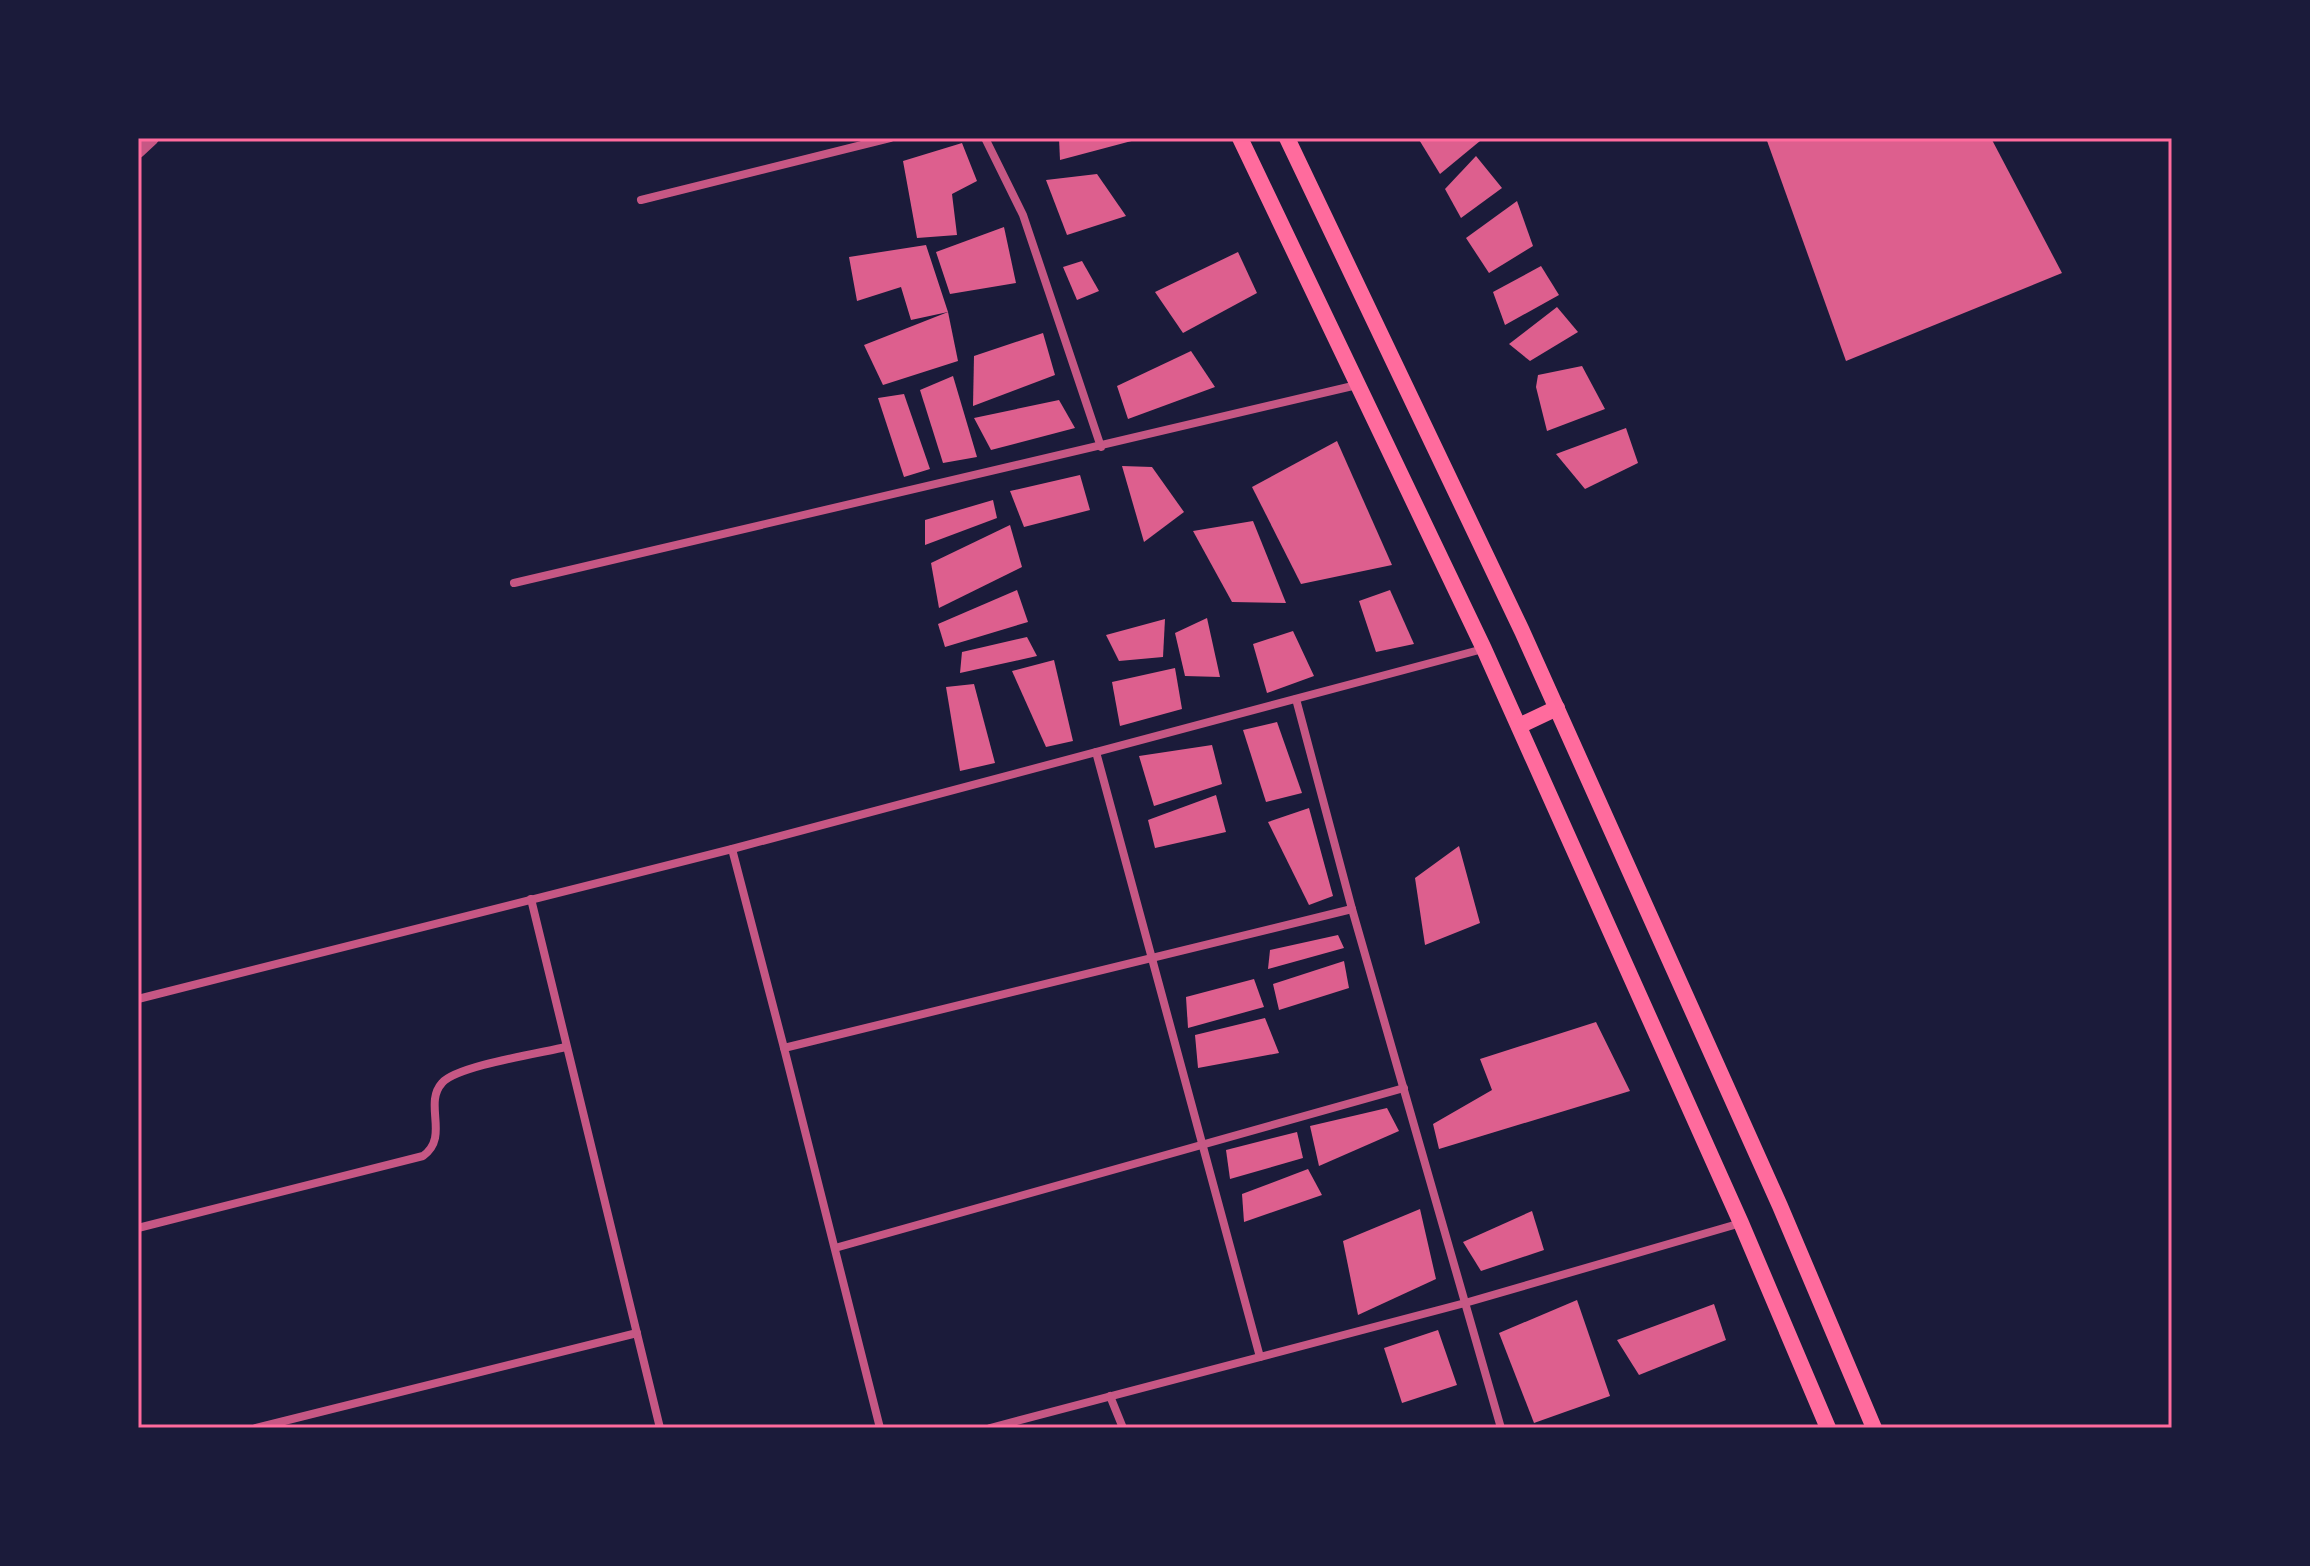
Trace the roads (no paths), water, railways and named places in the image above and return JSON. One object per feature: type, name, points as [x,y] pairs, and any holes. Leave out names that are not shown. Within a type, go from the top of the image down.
[{"type":"main road","points":[[1240,138],[1484,649],[1741,1223],[1828,1428]]},
{"type":"main road","points":[[1287,138],[1557,708],[1780,1206],[1874,1428]]},
{"type":"main road","points":[[1519,726],[1557,708]]},
{"type":"street","points":[[138,151],[152,138]]},
{"type":"street","points":[[641,200],[890,138]]},
{"type":"street","points":[[985,138],[1023,215],[1101,447]]},
{"type":"street","points":[[514,583],[1357,385]]},
{"type":"street","points":[[138,999],[732,849],[1484,649]]},
{"type":"street","points":[[1296,699],[1352,909],[1501,1428]]},
{"type":"street","points":[[1096,752],[1200,1145],[1260,1357]]},
{"type":"street","points":[[732,849],[880,1428]]},
{"type":"street","points":[[531,899],[660,1428]]},
{"type":"street","points":[[784,1048],[1352,909]]},
{"type":"street","points":[[138,1228],[423,1156],[436,1141],[435,1103],[443,1082],[464,1071],[566,1047]]},
{"type":"street","points":[[835,1248],[1404,1088]]},
{"type":"street","points":[[990,1428],[1465,1303],[1741,1223]]},
{"type":"street","points":[[256,1428],[637,1333]]},
{"type":"street","points":[[1110,1396],[1123,1428]]}]
